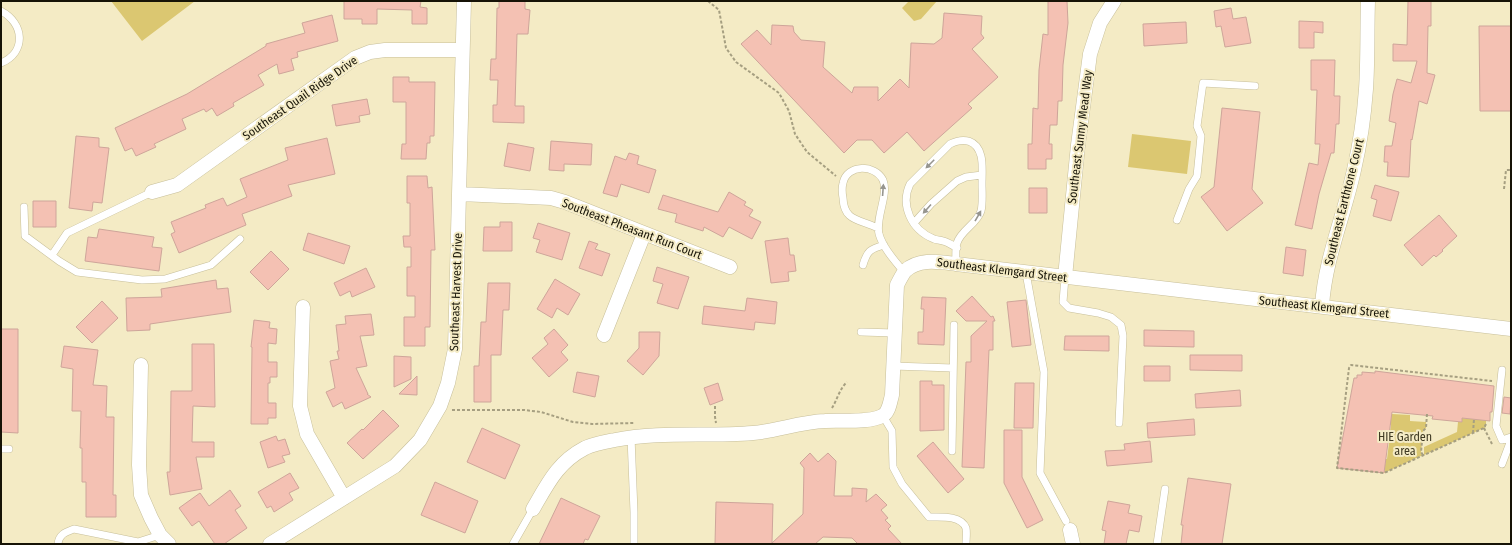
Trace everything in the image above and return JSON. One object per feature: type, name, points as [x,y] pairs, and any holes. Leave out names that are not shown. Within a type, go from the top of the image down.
[{"type":"street","name":"Southeast Harvest Drive","points":[[270,544],[395,466],[420,440],[440,406],[448,383],[455,349],[464,1]]},
{"type":"street","name":"Southeast Sunny Mead Way","points":[[1065,277],[1078,145],[1090,54],[1100,23],[1114,1]]},
{"type":"street","name":"Southeast Earthtone Court","points":[[1322,306],[1323,289],[1329,258],[1346,204],[1362,130],[1366,88],[1368,1]]},
{"type":"street","name":"Southeast Quail Ridge Drive","points":[[152,192],[177,185],[355,58],[370,52],[385,50],[462,50]]},
{"type":"street","name":"Southeast Pheasant Run Court","points":[[460,194],[551,198],[565,202],[730,267]]},
{"type":"street","points":[[604,335],[644,234]]},
{"type":"street","name":"Southeast Klemgard Street","points":[[904,272],[916,264],[931,262],[956,264],[1511,328]]},
{"type":"street","points":[[533,509],[553,475],[574,455],[587,448],[631,437],[676,434],[730,435],[753,433],[806,423],[866,420],[883,416],[888,409],[892,395],[897,285],[904,272]]},
{"type":"street","points":[[303,307],[300,406],[307,434],[344,498]]},
{"type":"street","points":[[141,365],[139,465],[141,495],[151,518],[164,539]]},
{"type":"street","points":[[1068,525],[1073,544]]},
{"type":"lane","points":[[1,11],[15,22],[20,38],[18,47],[13,55],[1,63]]},
{"type":"lane","points":[[1177,220],[1189,189],[1197,176],[1201,136],[1197,126],[1203,83],[1255,86]]},
{"type":"lane","points":[[956,264],[957,248],[957,242],[978,218],[981,210],[982,176],[982,157],[974,144],[968,141],[958,140],[950,144],[910,184],[905,199],[906,208],[914,224],[925,234],[957,248]]},
{"type":"lane","points":[[878,228],[849,215],[845,211],[842,195],[843,182],[852,170],[869,168],[881,176],[884,182],[878,228],[879,233],[884,245],[904,272]]},
{"type":"lane","points":[[914,224],[931,204],[957,180],[966,177],[982,176]]},
{"type":"lane","points":[[52,255],[68,233],[152,192]]},
{"type":"lane","points":[[24,207],[25,236],[77,272],[142,280],[165,279],[211,265],[240,239]]},
{"type":"lane","points":[[863,265],[867,253],[873,248],[884,245]]},
{"type":"lane","points":[[1026,273],[1044,372],[1040,473],[1068,525]]},
{"type":"lane","points":[[1065,277],[1064,302],[1069,308],[1111,317],[1121,325],[1123,336],[1119,423]]},
{"type":"lane","points":[[952,451],[954,325]]},
{"type":"lane","points":[[861,332],[895,333]]},
{"type":"lane","points":[[893,366],[953,368]]},
{"type":"lane","points":[[1502,370],[1496,426],[1502,440],[1511,438]]},
{"type":"lane","points":[[883,416],[892,431],[893,467],[902,484],[929,517],[954,518],[963,522],[966,530],[966,544]]},
{"type":"lane","points":[[631,437],[634,544]]},
{"type":"lane","points":[[1502,464],[1511,438]]},
{"type":"lane","points":[[1,449],[9,449]]},
{"type":"lane","points":[[1157,544],[1164,488]]},
{"type":"lane","points":[[513,544],[533,509]]},
{"type":"lane","points":[[58,544],[58,540],[64,532],[74,529],[138,542],[164,539]]},
{"type":"path","points":[[708,1],[719,10],[726,48],[736,62],[779,93],[789,111],[795,134],[807,152],[838,177]]},
{"type":"path","points":[[1504,189],[1506,170],[1511,170]]},
{"type":"path","points":[[1484,428],[1384,473],[1338,468],[1350,366],[1353,365],[1492,381],[1492,386]]},
{"type":"path","points":[[836,410],[831,409],[843,386],[847,382]]},
{"type":"path","points":[[440,406],[448,410],[524,410],[541,412],[573,422],[592,424],[640,423]]},
{"type":"path","points":[[1423,456],[1421,452],[1423,431],[1426,428],[1427,414]]},
{"type":"path","points":[[1473,433],[1474,419]]},
{"type":"path","points":[[1486,420],[1484,428],[1492,444]]},
{"type":"green space","points":[[111,1],[195,1],[142,41]]},
{"type":"green space","points":[[909,1],[937,1],[921,19],[914,21],[902,8]]},
{"type":"green space","points":[[1132,134],[1191,141],[1187,174],[1128,167]]},
{"type":"green space","name":"HIE Garden area","points":[[1392,414],[1410,415],[1410,421],[1426,422],[1426,428],[1423,431],[1421,452],[1423,455],[1384,473],[1385,459],[1387,459],[1389,443],[1387,442],[1387,438],[1389,438],[1391,425],[1389,425],[1390,416]]},
{"type":"green space","points":[[1462,418],[1486,420],[1486,427],[1424,455],[1424,447],[1457,432],[1458,422],[1462,422]]},
{"type":"building","points":[[344,1],[421,1],[420,7],[427,8],[427,24],[412,24],[412,10],[377,9],[377,24],[362,24],[362,19],[344,19]]},
{"type":"building","points":[[499,1],[525,1],[525,9],[530,10],[528,34],[517,34],[515,106],[524,106],[524,123],[493,122],[493,105],[497,105],[498,80],[490,80],[491,59],[496,59],[497,8],[499,8]]},
{"type":"building","points":[[1048,1],[1067,1],[1068,23],[1063,65],[1062,101],[1058,101],[1057,125],[1050,125],[1049,144],[1052,144],[1052,159],[1046,159],[1046,169],[1028,169],[1028,144],[1032,144],[1033,108],[1038,109],[1039,70],[1043,34],[1048,35]]},
{"type":"building","points":[[1408,1],[1431,1],[1431,26],[1428,26],[1427,73],[1435,75],[1427,104],[1419,101],[1412,140],[1411,139],[1409,177],[1387,176],[1388,162],[1384,162],[1385,146],[1392,146],[1396,123],[1389,121],[1393,94],[1397,79],[1411,83],[1417,61],[1393,61],[1393,44],[1407,45]]},
{"type":"building","points":[[1231,8],[1233,19],[1246,17],[1251,43],[1225,47],[1221,26],[1216,27],[1214,11]]},
{"type":"building","points":[[944,13],[982,16],[981,34],[984,38],[972,49],[998,77],[968,104],[972,108],[924,151],[907,132],[884,153],[872,140],[857,140],[844,153],[741,44],[757,30],[771,45],[772,25],[793,26],[794,32],[801,40],[825,42],[823,67],[852,93],[854,87],[878,87],[878,101],[900,79],[909,88],[911,43],[934,44],[942,38]]},
{"type":"building","points":[[332,15],[338,41],[297,52],[298,57],[291,59],[294,70],[279,74],[277,64],[258,75],[264,85],[233,103],[234,106],[217,116],[212,108],[206,112],[204,109],[182,119],[186,129],[154,144],[156,147],[136,156],[132,148],[125,151],[115,128],[187,94],[266,46],[266,44],[305,33],[302,23]]},
{"type":"building","points":[[1299,21],[1323,22],[1323,33],[1314,32],[1314,48],[1299,48]]},
{"type":"building","points":[[1186,22],[1187,43],[1144,46],[1143,24]]},
{"type":"building","points":[[1479,26],[1511,26],[1511,111],[1480,111]]},
{"type":"building","points":[[1311,60],[1335,60],[1334,96],[1340,96],[1339,124],[1336,124],[1334,153],[1331,153],[1319,194],[1312,229],[1295,225],[1309,163],[1318,165],[1320,144],[1315,144],[1317,90],[1311,90]]},
{"type":"building","points":[[393,77],[409,77],[409,82],[435,82],[434,136],[430,136],[430,143],[427,143],[426,159],[401,159],[402,144],[406,144],[406,102],[393,102]]},
{"type":"building","points":[[367,99],[370,114],[359,116],[360,122],[336,126],[332,105]]},
{"type":"building","points":[[1222,108],[1260,112],[1252,189],[1263,203],[1227,231],[1201,197],[1214,187]]},
{"type":"building","points":[[76,136],[99,138],[99,147],[109,148],[102,203],[93,202],[92,211],[69,208]]},
{"type":"building","points":[[327,138],[335,174],[288,185],[292,196],[242,214],[246,225],[179,253],[171,234],[175,232],[171,222],[206,208],[205,205],[223,198],[227,206],[247,197],[240,179],[288,160],[285,148]]},
{"type":"building","points":[[551,141],[592,144],[591,165],[564,164],[564,171],[549,170]]},
{"type":"building","points":[[508,143],[534,148],[530,171],[504,166]]},
{"type":"building","points":[[629,153],[639,156],[637,164],[656,170],[649,193],[621,184],[617,197],[603,193],[615,156],[626,160]]},
{"type":"building","points":[[407,176],[427,176],[428,188],[432,187],[435,250],[431,250],[430,327],[425,327],[425,346],[404,346],[404,317],[415,317],[415,296],[407,296],[407,267],[411,267],[411,247],[404,247],[403,236],[410,236],[410,203],[407,203]]},
{"type":"building","points":[[1375,185],[1399,192],[1391,221],[1373,216],[1377,200],[1371,198]]},
{"type":"building","points":[[1029,188],[1047,188],[1047,213],[1029,213]]},
{"type":"building","points":[[729,192],[746,202],[744,205],[753,210],[749,216],[761,222],[752,239],[729,227],[723,237],[704,227],[703,231],[675,222],[677,214],[658,209],[663,195],[718,212]]},
{"type":"building","points":[[33,201],[56,201],[56,227],[33,227]]},
{"type":"building","points":[[1439,215],[1457,236],[1436,257],[1434,255],[1422,266],[1404,245]]},
{"type":"building","points":[[500,222],[512,222],[512,251],[483,251],[484,227],[500,227]]},
{"type":"building","points":[[538,223],[570,233],[562,260],[536,252],[540,240],[533,238]]},
{"type":"building","points":[[99,229],[154,237],[152,247],[162,248],[159,271],[85,261],[88,237],[97,238]]},
{"type":"building","points":[[308,233],[350,246],[344,264],[303,250]]},
{"type":"building","points":[[788,238],[790,255],[794,255],[796,271],[788,272],[789,281],[771,283],[765,241]]},
{"type":"building","points":[[589,241],[598,244],[595,249],[610,254],[602,276],[579,268]]},
{"type":"building","points":[[1286,247],[1306,250],[1303,276],[1283,273]]},
{"type":"building","points":[[271,251],[289,269],[268,290],[250,272]]},
{"type":"building","points":[[657,267],[689,277],[678,309],[657,303],[663,284],[653,281]]},
{"type":"building","points":[[366,268],[375,287],[352,297],[350,291],[340,296],[334,283]]},
{"type":"building","points":[[555,279],[580,294],[568,315],[557,308],[552,318],[537,309]]},
{"type":"building","points":[[216,280],[217,289],[228,288],[231,312],[150,324],[150,330],[127,331],[126,298],[162,297],[161,289]]},
{"type":"building","points":[[488,283],[510,283],[509,310],[503,310],[501,355],[491,355],[491,402],[474,402],[474,366],[479,366],[481,322],[486,322]]},
{"type":"building","points":[[972,296],[991,317],[993,316],[995,321],[993,321],[993,350],[989,350],[984,468],[962,467],[966,362],[971,362],[971,336],[987,321],[966,321],[956,311]]},
{"type":"building","points":[[922,297],[946,298],[944,345],[918,344],[918,332],[923,332],[924,309],[921,309]]},
{"type":"building","points":[[747,298],[777,302],[775,324],[755,322],[754,330],[702,324],[704,306],[745,311]]},
{"type":"building","points":[[1026,300],[1031,345],[1012,347],[1007,302]]},
{"type":"building","points":[[102,301],[118,318],[92,343],[76,327]]},
{"type":"building","points":[[371,314],[374,335],[360,336],[367,366],[356,368],[367,394],[371,397],[345,409],[342,402],[333,407],[326,392],[335,388],[330,361],[339,359],[337,351],[339,351],[336,325],[346,324],[345,316]]},
{"type":"building","points":[[254,320],[270,322],[269,328],[277,329],[276,344],[268,343],[268,362],[277,362],[277,377],[270,377],[270,383],[268,383],[268,403],[276,403],[276,418],[268,418],[268,424],[251,424],[251,347]]},
{"type":"building","points":[[1,329],[18,329],[18,433],[1,432]]},
{"type":"building","points":[[554,329],[568,345],[561,352],[568,360],[549,377],[532,358],[548,344],[544,338]]},
{"type":"building","points":[[1144,330],[1194,331],[1194,347],[1144,346]]},
{"type":"building","points":[[639,332],[660,332],[659,356],[643,375],[627,361],[639,348]]},
{"type":"building","points":[[1065,336],[1109,336],[1109,351],[1064,350]]},
{"type":"building","points":[[192,344],[214,344],[215,407],[193,406],[192,442],[214,442],[214,457],[196,457],[202,489],[170,495],[167,472],[170,472],[171,391],[192,391]]},
{"type":"building","points":[[64,346],[98,350],[93,385],[107,386],[106,417],[114,417],[113,495],[116,495],[116,517],[86,517],[86,482],[82,482],[82,448],[80,448],[81,411],[72,411],[73,369],[61,367]]},
{"type":"building","points":[[1190,355],[1242,355],[1242,371],[1190,370]]},
{"type":"building","points":[[394,356],[411,357],[411,379],[394,387]]},
{"type":"building","points":[[1144,366],[1170,366],[1170,381],[1144,381]]},
{"type":"building","points":[[1375,371],[1494,386],[1490,421],[1462,418],[1462,422],[1432,419],[1433,416],[1392,412],[1384,473],[1337,468],[1354,378],[1357,378],[1357,375],[1362,375],[1362,372],[1375,373]]},
{"type":"building","points":[[577,372],[599,376],[595,397],[573,392]]},
{"type":"building","points":[[417,376],[417,395],[399,394]]},
{"type":"building","points":[[920,381],[932,381],[932,385],[944,385],[944,430],[920,431]]},
{"type":"building","points":[[718,383],[723,400],[710,405],[704,388]]},
{"type":"building","points":[[1015,383],[1034,383],[1033,428],[1014,428]]},
{"type":"building","points":[[1240,390],[1241,406],[1196,408],[1195,394]]},
{"type":"building","points":[[1504,397],[1511,398],[1510,414],[1502,413]]},
{"type":"building","points":[[383,410],[399,426],[363,459],[347,443],[362,429],[363,430]]},
{"type":"building","points":[[1194,419],[1195,435],[1148,438],[1147,423]]},
{"type":"building","points":[[482,428],[520,445],[505,479],[467,462]]},
{"type":"building","points":[[1004,430],[1022,430],[1022,477],[1043,520],[1027,528],[1004,483]]},
{"type":"building","points":[[276,436],[278,441],[285,439],[290,454],[282,456],[285,462],[268,468],[260,442]]},
{"type":"building","points":[[1150,441],[1152,462],[1107,466],[1105,451],[1125,450],[1124,444]]},
{"type":"building","points":[[933,442],[964,479],[948,493],[917,456]]},
{"type":"building","points":[[810,453],[818,462],[828,453],[836,461],[834,496],[852,496],[852,488],[867,489],[866,502],[876,494],[887,505],[881,510],[888,518],[885,520],[891,526],[888,529],[902,544],[858,544],[852,538],[823,537],[815,544],[715,544],[716,502],[773,504],[772,543],[803,514],[804,468],[800,463]]},
{"type":"building","points":[[290,473],[299,488],[289,493],[293,500],[274,512],[271,506],[267,508],[258,492]]},
{"type":"building","points":[[1188,478],[1231,484],[1222,544],[1181,544],[1183,525],[1181,525]]},
{"type":"building","points":[[435,482],[478,501],[465,533],[421,515]]},
{"type":"building","points":[[230,490],[241,506],[235,510],[247,528],[224,544],[215,544],[199,521],[192,526],[179,508],[200,493],[209,506]]},
{"type":"building","points":[[561,498],[600,516],[588,540],[585,539],[583,544],[539,544]]},
{"type":"building","points":[[1108,501],[1130,505],[1128,513],[1142,516],[1139,532],[1129,530],[1126,544],[1104,544],[1106,531],[1102,530]]}]
